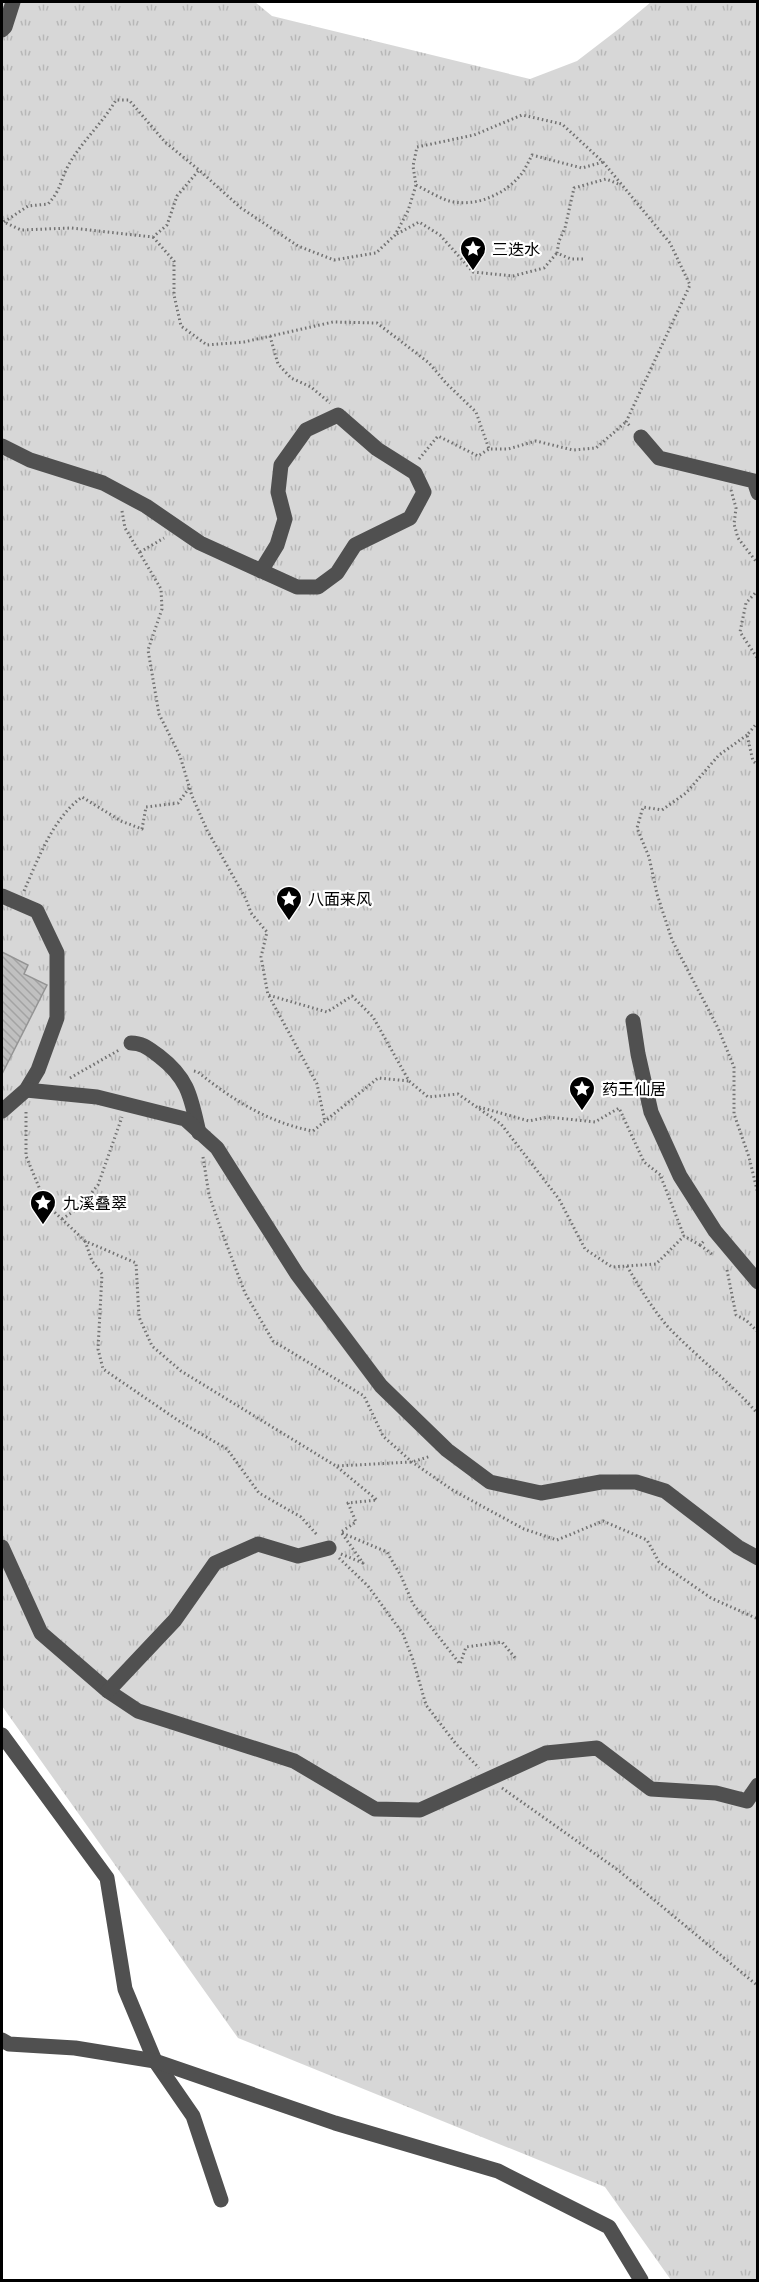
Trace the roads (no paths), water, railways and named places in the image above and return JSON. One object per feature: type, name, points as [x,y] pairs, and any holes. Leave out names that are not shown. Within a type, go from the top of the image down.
[{"type":"street","points":[[2,30],[13,2]]},
{"type":"street","points":[[2,446],[30,460],[103,483],[146,506],[200,543],[261,571],[297,587],[318,587],[337,573],[355,545],[410,519],[424,492],[415,473],[377,449],[338,415],[306,430],[281,465],[278,492],[285,519],[277,545],[261,571]]},
{"type":"street","points":[[641,436],[659,458],[754,481],[758,493]]},
{"type":"street","points":[[2,896],[37,911],[57,953],[57,1018],[38,1070],[26,1090],[2,1111]]},
{"type":"street","points":[[633,1021],[651,1112],[680,1176],[715,1231],[758,1282]]},
{"type":"street","points":[[131,1043],[142,1043],[175,1069],[190,1093],[200,1133]]},
{"type":"street","points":[[26,1090],[97,1097],[184,1119],[217,1148],[297,1274],[381,1386],[447,1450],[490,1482],[541,1493],[601,1482],[636,1482],[665,1491],[738,1547],[758,1558]]},
{"type":"street","points":[[108,1691],[175,1620],[215,1563],[258,1544],[298,1556],[329,1548]]},
{"type":"street","points":[[2,1547],[41,1633],[108,1691],[138,1712],[294,1761],[375,1809],[420,1810],[546,1753],[597,1748],[651,1789],[716,1793],[747,1801],[758,1785]]},
{"type":"street","points":[[2,1736],[107,1878],[125,1989],[155,2061],[193,2116],[221,2200]]},
{"type":"street","points":[[2,2040],[9,2044],[75,2048],[155,2061],[335,2123],[498,2170],[609,2226],[641,2280]]},
{"type":"place","name":"三迭水","points":[[473,272]]},
{"type":"place","name":"八面来风","points":[[289,922]]},
{"type":"place","name":"药王仙居","points":[[582,1112]]},
{"type":"place","name":"九溪叠翠","points":[[43,1226]]}]
